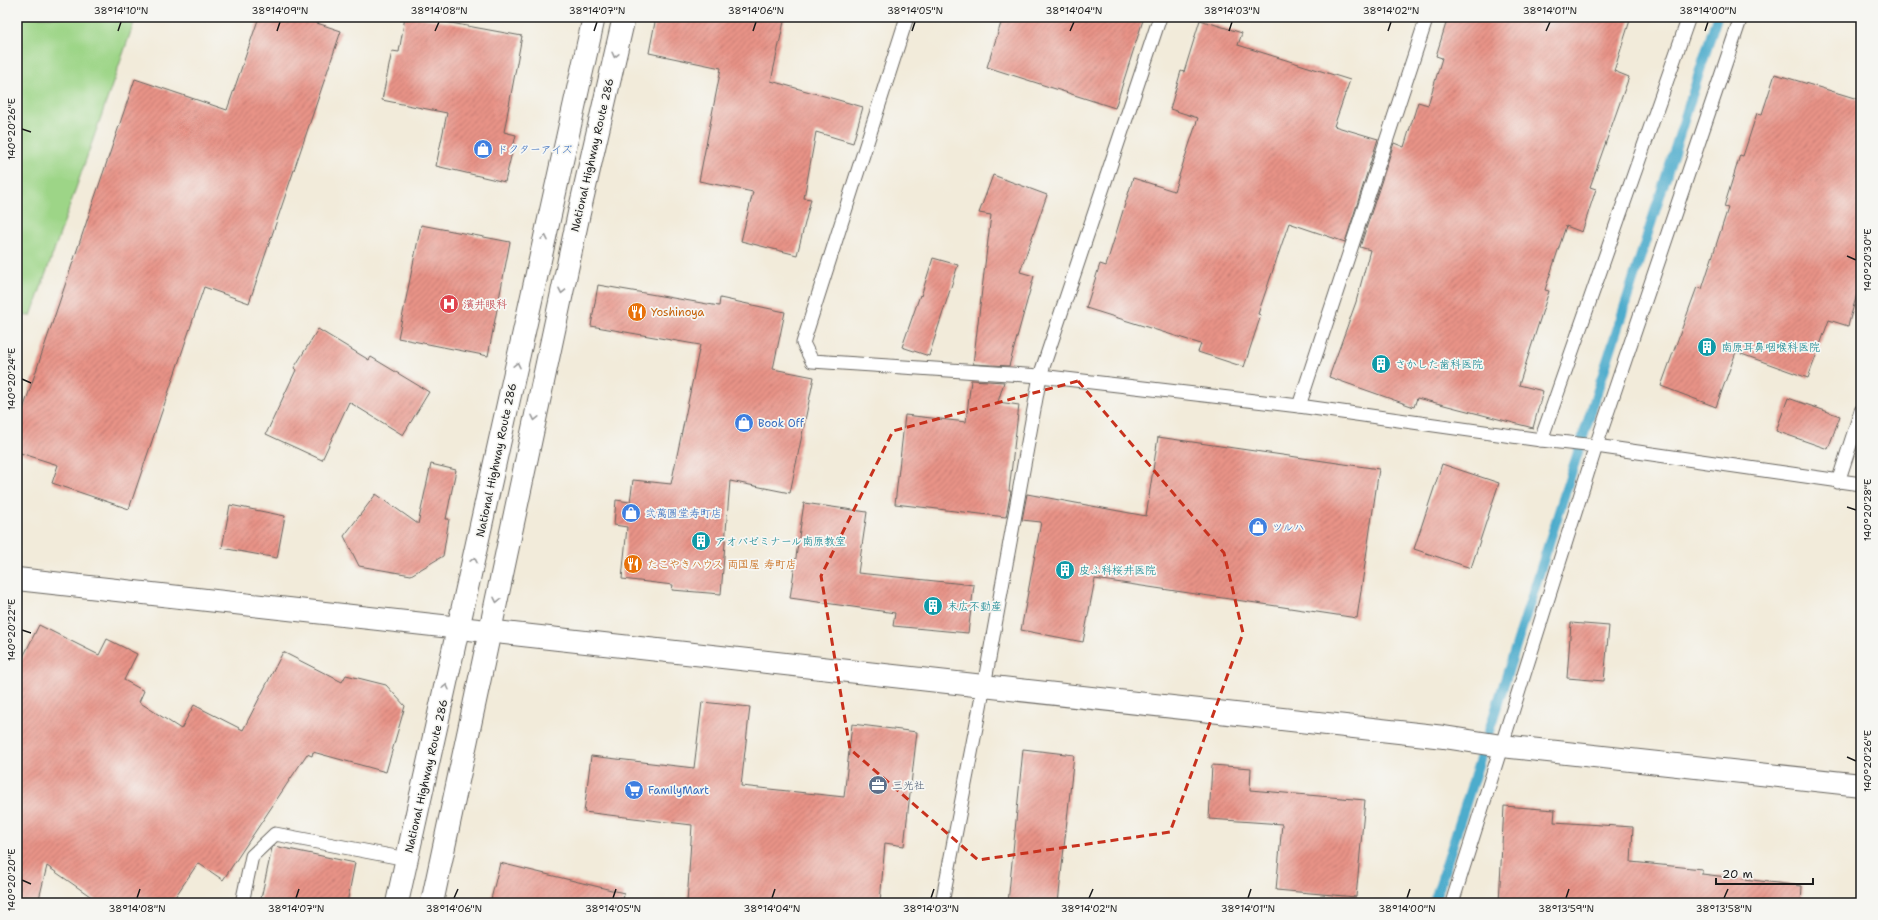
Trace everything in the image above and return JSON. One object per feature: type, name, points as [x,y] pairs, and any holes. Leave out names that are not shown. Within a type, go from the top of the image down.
[{"type":"main road","name":"National Highway Route 286","points":[[397,903],[594,17]]},
{"type":"main road","name":"National Highway Route 286","points":[[432,903],[577,221],[624,17]]},
{"type":"main road","points":[[17,579],[1444,737],[1502,746],[1861,784]]},
{"type":"lane","points":[[907,17],[803,343],[812,361],[1040,376],[1299,406],[1541,440],[1596,446],[1838,482],[1861,484]]},
{"type":"lane","points":[[942,903],[984,686],[1040,376],[1160,17]]},
{"type":"lane","points":[[1299,406],[1427,17]]},
{"type":"lane","points":[[1541,440],[1689,17]]},
{"type":"lane","points":[[1452,903],[1596,446],[1741,17]]},
{"type":"lane","points":[[1838,482],[1861,411]]},
{"type":"lane","points":[[242,903],[252,856],[275,834],[407,859]]},
{"type":"highlighted area","points":[[1078,381],[1224,553],[1243,633],[1170,832],[978,860],[850,749],[821,576],[893,431]]},
{"type":"green space","points":[[17,17],[136,17],[31,316],[17,315]]},
{"type":"building","points":[[259,17],[299,17],[341,31],[249,303],[204,287],[129,509],[52,483],[58,465],[17,452],[17,427],[135,79],[227,110]]},
{"type":"building","points":[[405,17],[418,17],[522,36],[504,132],[516,135],[505,182],[436,166],[447,113],[382,100],[392,51],[399,52]]},
{"type":"building","points":[[656,17],[785,17],[771,81],[863,107],[853,143],[816,132],[804,198],[811,199],[797,255],[741,241],[753,192],[699,181],[721,68],[649,53]]},
{"type":"building","points":[[1003,17],[1144,17],[1115,108],[987,67]]},
{"type":"building","points":[[1448,17],[1631,17],[1614,71],[1629,77],[1590,187],[1596,189],[1582,232],[1566,226],[1545,290],[1549,291],[1519,385],[1543,391],[1533,428],[1417,398],[1414,407],[1329,377],[1356,302],[1370,250],[1360,247],[1394,143],[1404,147],[1418,102],[1428,105],[1442,58],[1436,56]]},
{"type":"building","points":[[1200,20],[1242,33],[1238,45],[1350,80],[1334,126],[1378,139],[1345,242],[1289,223],[1258,314],[1261,315],[1244,367],[1198,352],[1201,344],[1086,308],[1100,264],[1106,266],[1133,178],[1174,191],[1198,118],[1170,109],[1181,71],[1184,72]]},
{"type":"building","points":[[1775,74],[1861,100],[1861,280],[1848,326],[1829,320],[1808,378],[1736,352],[1716,407],[1661,386],[1697,287],[1702,289],[1728,208],[1724,207],[1740,155],[1743,156],[1757,113],[1762,114]]},
{"type":"building","points":[[993,175],[1047,195],[1020,272],[1034,276],[1009,366],[973,364],[991,215],[979,213]]},
{"type":"building","points":[[421,225],[510,242],[488,356],[398,338]]},
{"type":"building","points":[[933,258],[958,265],[929,356],[902,347]]},
{"type":"building","points":[[598,285],[719,306],[720,298],[785,312],[773,369],[814,377],[790,493],[730,481],[721,594],[672,590],[673,585],[622,579],[627,527],[614,525],[616,500],[630,502],[633,480],[671,484],[700,345],[591,326]]},
{"type":"building","points":[[318,329],[369,360],[371,357],[429,392],[403,435],[349,402],[322,460],[266,434],[296,370],[294,368]]},
{"type":"building","points":[[971,380],[1004,382],[998,402],[1019,405],[1009,491],[1011,491],[1006,517],[895,504],[905,415],[966,422]]},
{"type":"building","points":[[1788,398],[1840,416],[1828,449],[1776,431]]},
{"type":"building","name":"ツルハ","points":[[1158,437],[1379,469],[1357,618],[1095,579],[1083,642],[1021,630],[1041,522],[1022,520],[1027,494],[1146,516]]},
{"type":"building","points":[[431,464],[456,470],[446,519],[449,519],[443,556],[411,575],[359,566],[344,536],[376,494],[418,524]]},
{"type":"building","points":[[1442,464],[1499,483],[1471,568],[1414,549]]},
{"type":"building","points":[[804,503],[867,512],[858,573],[974,585],[968,633],[893,626],[895,613],[790,598]]},
{"type":"building","points":[[230,505],[285,516],[277,558],[222,548]]},
{"type":"building","points":[[1571,623],[1609,626],[1604,681],[1567,678]]},
{"type":"building","points":[[39,625],[99,655],[107,639],[137,654],[124,680],[144,691],[139,702],[181,729],[194,705],[243,730],[283,652],[342,682],[346,675],[386,685],[405,706],[386,772],[313,752],[312,756],[307,754],[223,880],[198,863],[171,903],[100,903],[47,866],[38,903],[17,903],[17,669]]},
{"type":"building","points":[[702,702],[750,707],[741,786],[844,797],[852,724],[917,732],[904,846],[885,843],[880,903],[687,903],[692,825],[584,812],[591,756],[694,768]]},
{"type":"building","points":[[1023,749],[1074,755],[1058,903],[1008,903]]},
{"type":"building","points":[[1212,765],[1251,768],[1250,790],[1365,800],[1356,897],[1276,890],[1282,824],[1209,819]]},
{"type":"building","points":[[1504,806],[1555,810],[1554,822],[1633,827],[1631,862],[1702,869],[1702,874],[1802,886],[1801,903],[1499,903]]},
{"type":"building","points":[[274,846],[355,863],[347,903],[260,903],[272,848]]},
{"type":"building","points":[[500,863],[624,893],[623,903],[490,903]]},
{"type":"waterway","points":[[1434,903],[1717,17]]},
{"type":"place","name":"ドクターアイズ","points":[[483,149]]},
{"type":"place","name":"濱井眼科","points":[[449,304]]},
{"type":"place","name":"Yoshinoya","points":[[637,312]]},
{"type":"place","name":"南原耳鼻咽喉科医院","points":[[1707,347]]},
{"type":"place","name":"さかした歯科医院","points":[[1381,364]]},
{"type":"place","name":"Book Off","points":[[744,423]]},
{"type":"place","name":"弐萬圓堂寿町店","points":[[631,513]]},
{"type":"place","name":"ツルハ","points":[[1258,527]]},
{"type":"place","name":"アオバゼミナール南原教室","points":[[701,541]]},
{"type":"place","name":"たこやきハウス 両国屋 寿町店","points":[[633,564]]},
{"type":"place","name":"皮ふ科桜井医院","points":[[1065,570]]},
{"type":"place","name":"末広不動産","points":[[933,606]]},
{"type":"place","name":"三光社","points":[[878,785]]},
{"type":"place","name":"FamilyMart","points":[[634,790]]}]
